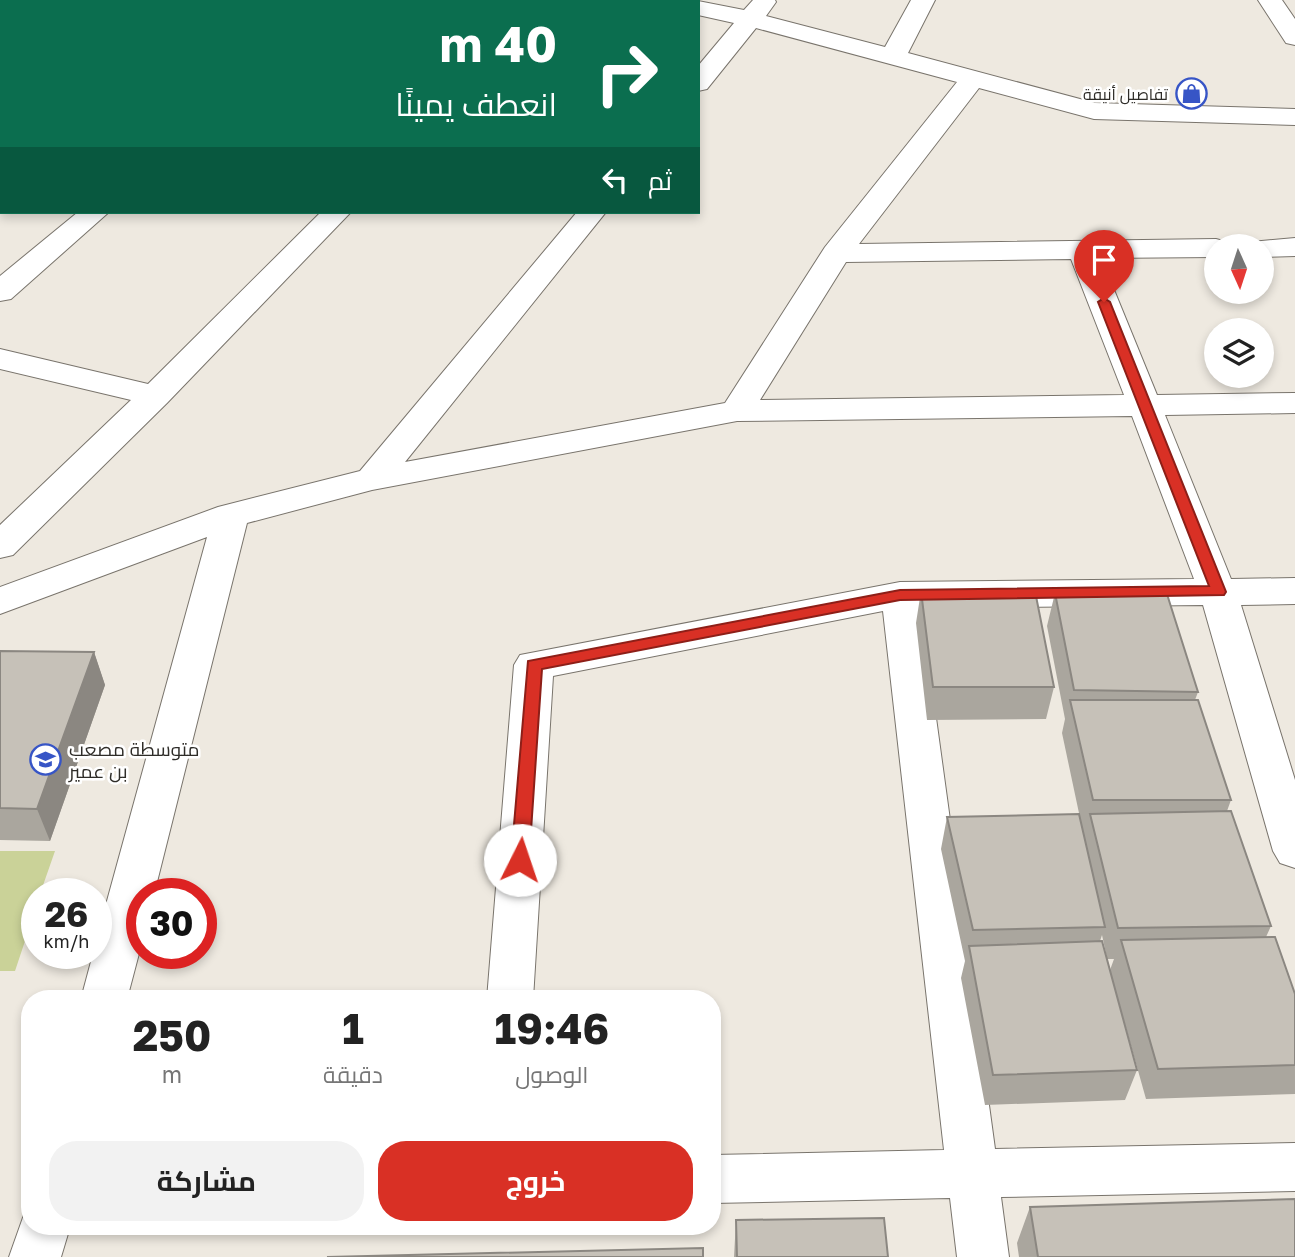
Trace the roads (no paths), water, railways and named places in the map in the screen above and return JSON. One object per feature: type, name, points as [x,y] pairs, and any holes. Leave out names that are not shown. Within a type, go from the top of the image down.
[{"type":"street","points":[[893,58],[923,0]]},
{"type":"street","points":[[1280,5],[1295,38]]},
{"type":"street","points":[[700,8],[758,10],[893,58],[1094,111],[1295,117]]},
{"type":"street","points":[[700,81],[758,10]]},
{"type":"street","points":[[737,411],[836,253],[973,79]]},
{"type":"street","points":[[0,292],[93,214]]},
{"type":"street","points":[[0,546],[155,397],[335,214]]},
{"type":"street","points":[[372,479],[590,214]]},
{"type":"street","points":[[1274,248],[1295,247]]},
{"type":"street","points":[[836,253],[1204,248]]},
{"type":"street","points":[[1083,250],[1147,405],[1218,592],[1293,836]]},
{"type":"street","points":[[0,359],[155,397]]},
{"type":"street","points":[[0,601],[231,515],[372,479],[737,411],[1295,403]]},
{"type":"street","points":[[106,990],[231,515]]},
{"type":"street","points":[[511,990],[534,665],[900,595],[1295,591]]},
{"type":"street","points":[[900,595],[984,1257]]},
{"type":"street","points":[[721,1179],[1295,1167]]},
{"type":"street","points":[[35,1257],[42,1235]]},
{"type":"place","name":"تفاصيل أنيقة","points":[[1191,94]]},
{"type":"place","name":"متوسطة مصعب بن عمير","points":[[46,760]]}]
